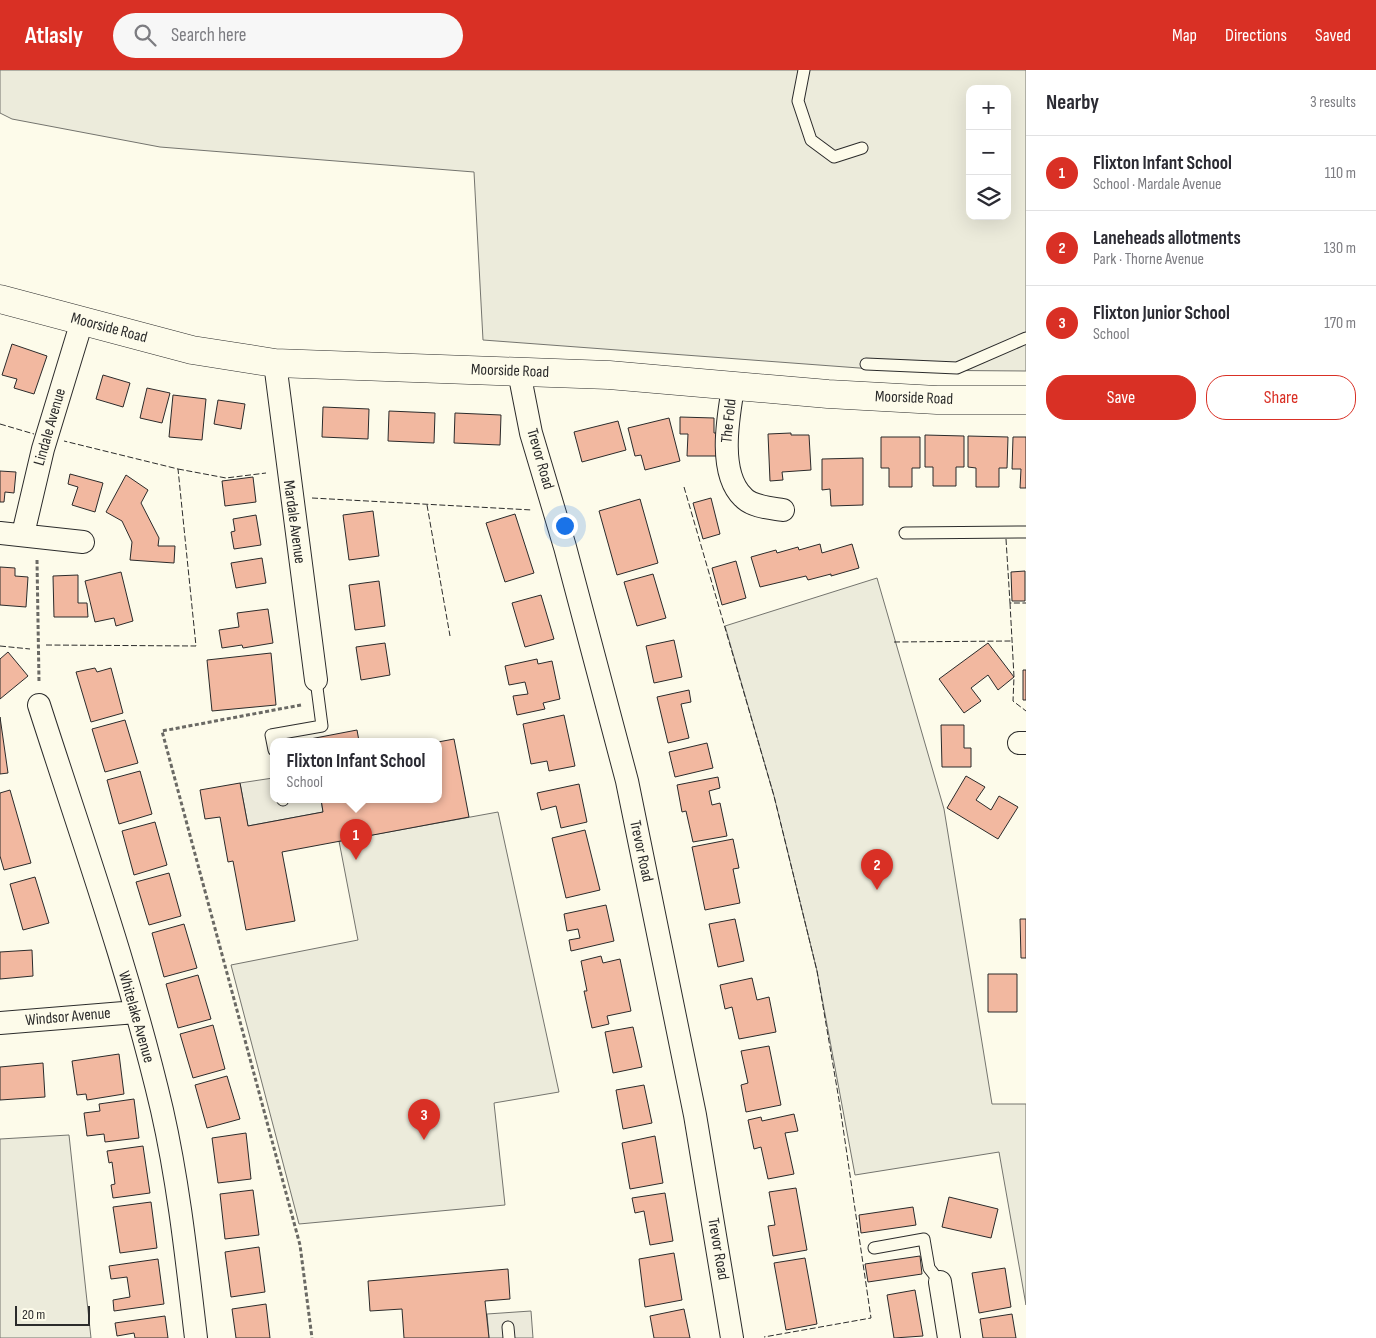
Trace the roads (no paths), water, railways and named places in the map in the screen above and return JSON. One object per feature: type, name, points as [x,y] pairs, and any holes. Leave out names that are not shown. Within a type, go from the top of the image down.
[{"type":"street","name":"Moorside Road","points":[[0,299],[192,350],[275,363],[609,375],[733,388],[937,400],[1026,400]]},
{"type":"street","name":"Lindale Avenue","points":[[30,534],[42,449],[82,321]]},
{"type":"street","name":"Mardale Avenue","points":[[275,363],[317,690]]},
{"type":"street","name":"Trevor Road","points":[[519,372],[531,433],[565,547],[627,781],[695,1115],[732,1338]]},
{"type":"street","name":"The Fold","points":[[733,388],[726,453],[733,481],[743,498],[758,506],[783,510]]},
{"type":"street","points":[[0,533],[30,534],[83,542]]},
{"type":"street","name":"Whitelake Avenue","points":[[39,705],[136,1012],[162,1111],[181,1218],[196,1338]]},
{"type":"street","name":"Windsor Avenue","points":[[0,1023],[136,1012]]},
{"type":"street","points":[[940,1282],[949,1338]]},
{"type":"lane","points":[[804,70],[798,101],[811,140],[834,157],[862,148]]},
{"type":"lane","points":[[866,364],[957,368],[1026,338]]},
{"type":"lane","points":[[905,533],[1026,532]]},
{"type":"lane","points":[[272,738],[271,735],[322,726],[317,690]]},
{"type":"lane","points":[[874,1248],[924,1239],[929,1268],[940,1282]]},
{"type":"place","name":"Flixton Infant School","points":[[356,860]]},
{"type":"place","name":"Laneheads allotments","points":[[877,890]]},
{"type":"place","name":"Flixton Junior School","points":[[424,1140]]}]
